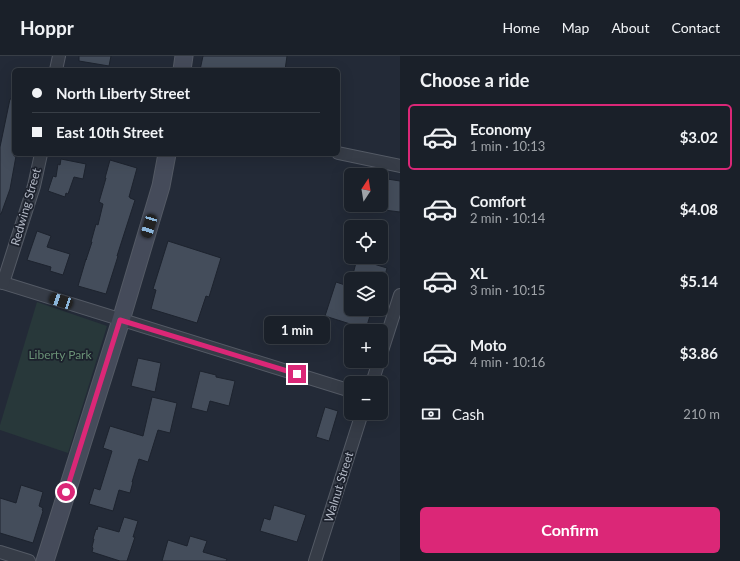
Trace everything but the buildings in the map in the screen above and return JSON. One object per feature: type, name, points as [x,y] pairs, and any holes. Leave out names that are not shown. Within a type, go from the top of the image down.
[{"type":"street","points":[[56,68],[59,56]]},
{"type":"street","points":[[182,68],[184,56]]},
{"type":"street","points":[[340,153],[400,166]]},
{"type":"street","name":"Redwing Street","points":[[2,282],[34,186],[41,156]]},
{"type":"street","points":[[45,561],[161,186],[167,156]]},
{"type":"street","points":[[2,282],[344,389]]},
{"type":"street","points":[[388,332],[400,295]]},
{"type":"street","name":"Walnut Street","points":[[316,561],[360,420]]},
{"type":"street","points":[[0,552],[29,561]]},
{"type":"green space","name":"Liberty Park","points":[[37,302],[107,326],[68,453],[0,430],[0,425]]},
{"type":"route","points":[[66,492],[120,320],[297,374]]}]
